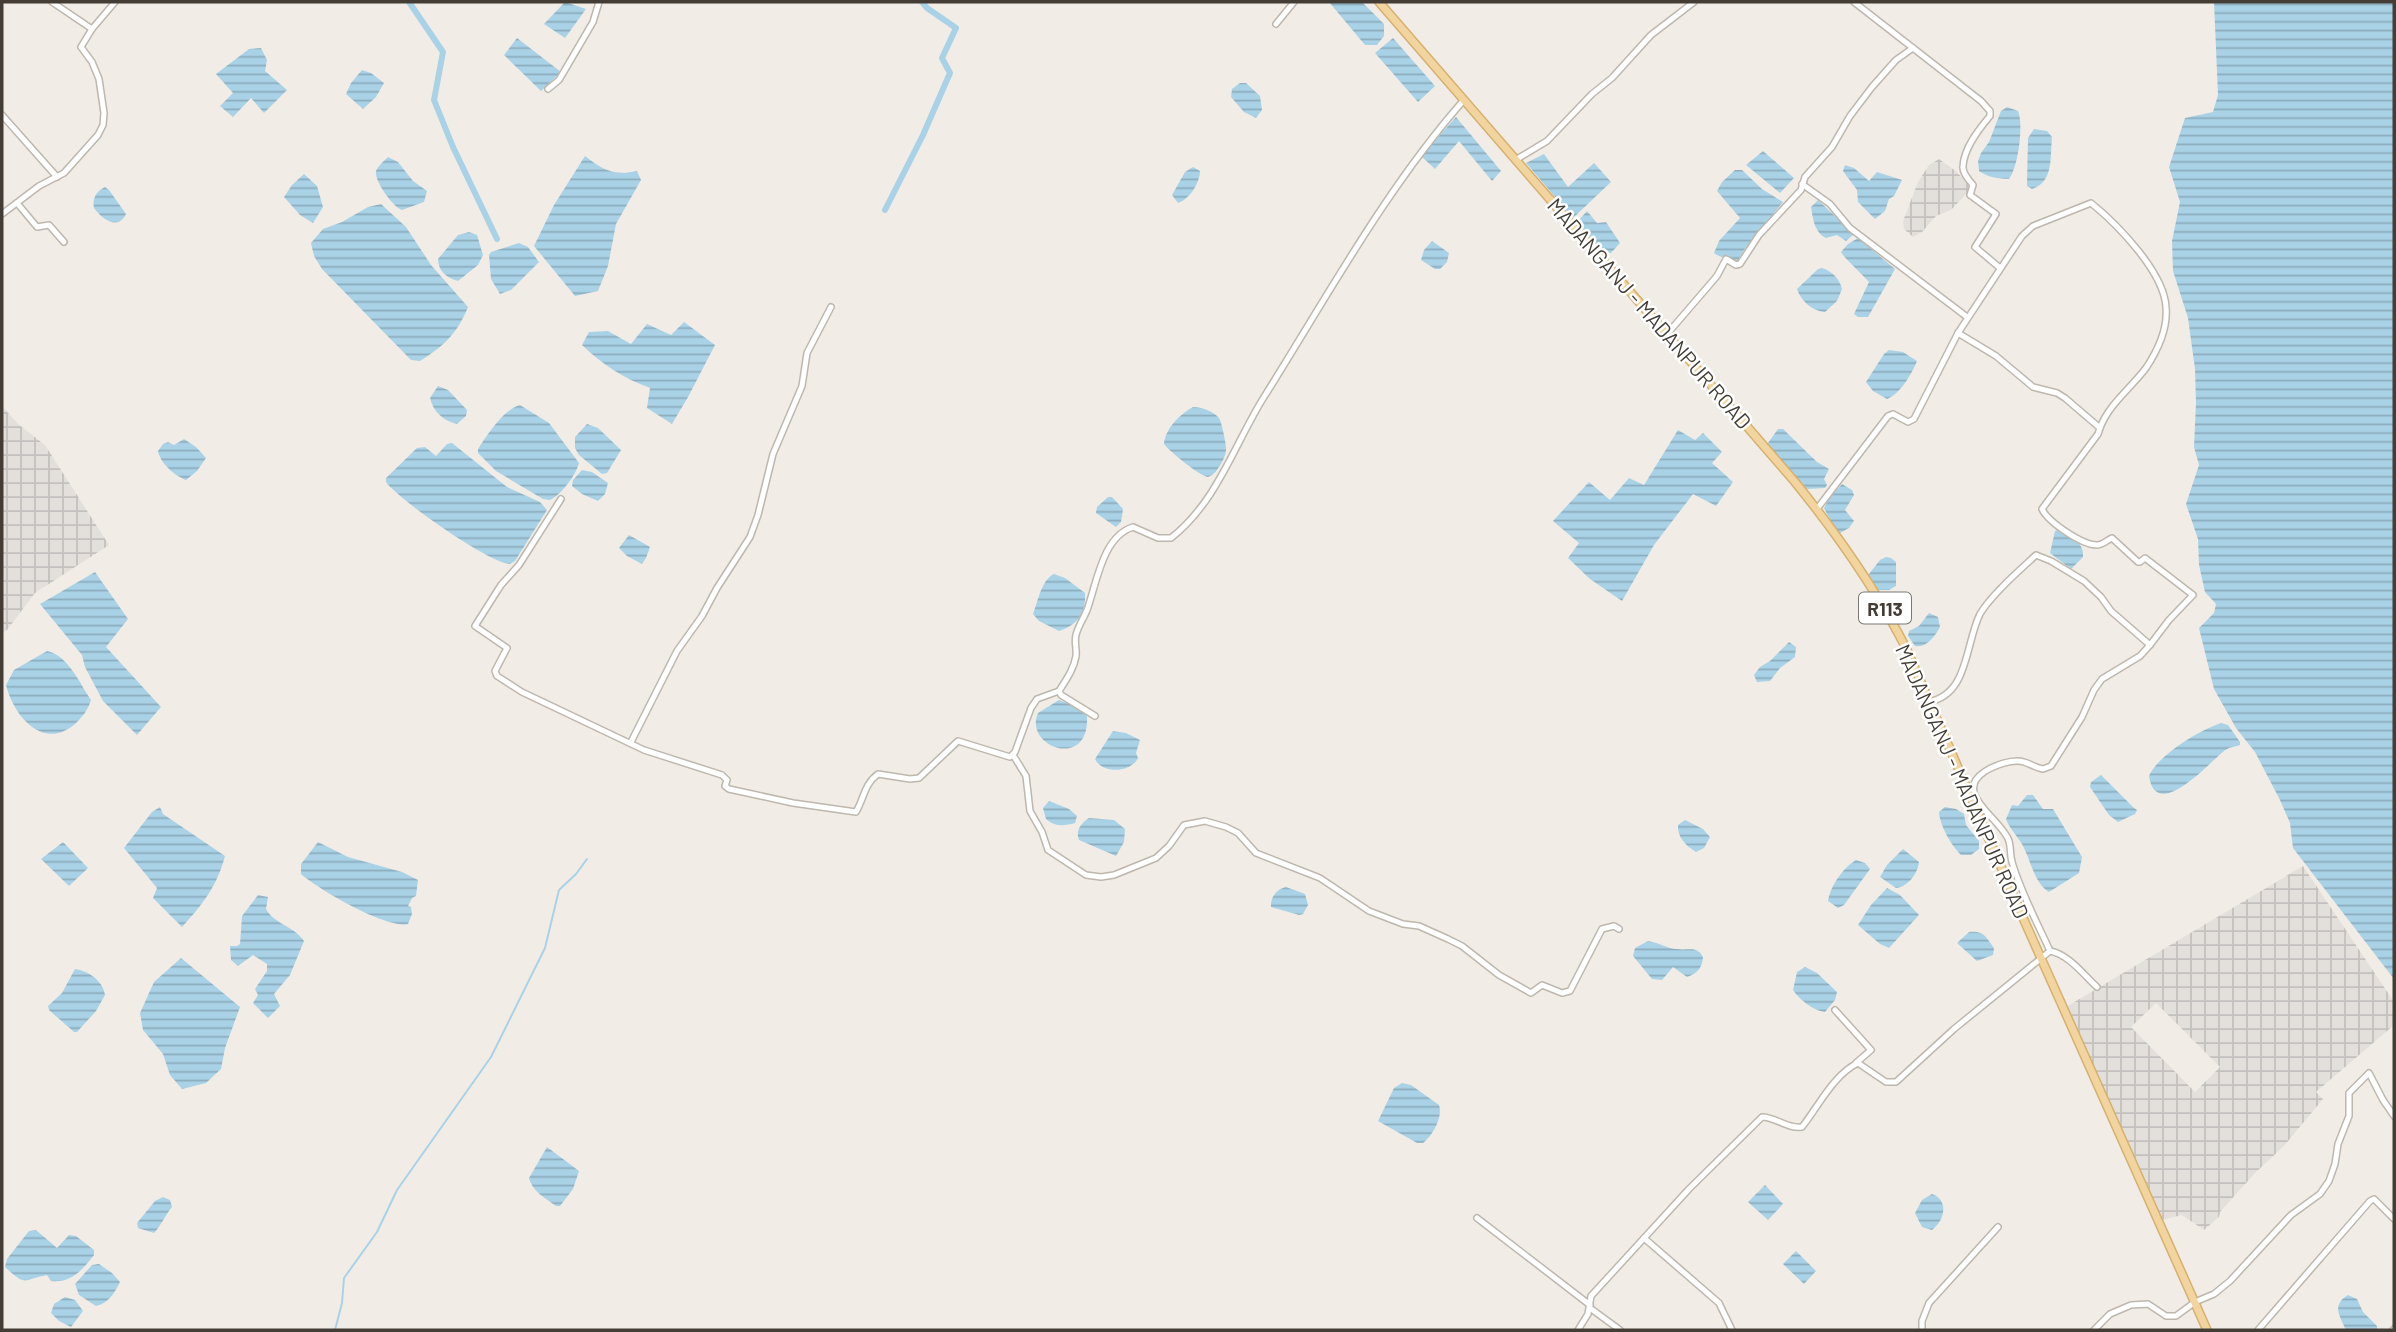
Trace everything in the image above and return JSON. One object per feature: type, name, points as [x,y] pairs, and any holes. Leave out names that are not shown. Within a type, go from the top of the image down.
[{"type":"main road","name":"MADANGANJ - MADANPUR ROAD","points":[[1379,2],[1668,333],[1817,509],[1887,611],[2207,1330]]},
{"type":"street","points":[[52,2],[92,29]]},
{"type":"street","points":[[2,214],[39,186],[64,173],[86,150],[103,125],[99,79],[92,62],[81,49],[92,29],[115,2]]},
{"type":"street","points":[[548,89],[559,80],[593,22],[598,2]]},
{"type":"street","points":[[1276,24],[1294,2]]},
{"type":"street","points":[[1517,159],[1547,141],[1612,78],[1651,35],[1691,2]]},
{"type":"street","points":[[1854,2],[1981,101],[1990,111],[1990,116],[1969,145],[1962,166],[1973,185],[1970,195],[1997,215],[1975,247],[2000,268]]},
{"type":"street","points":[[1668,333],[1717,276],[1726,259],[1736,265],[1740,264],[1759,235],[1795,199],[1808,173],[1832,147],[1850,116],[1872,87],[1896,60],[1913,48]]},
{"type":"street","points":[[1013,755],[1037,699],[1059,691],[1074,664],[1075,638],[1099,573],[1117,536],[1133,527],[1158,538],[1171,538],[1196,516],[1325,296],[1405,173],[1463,101]]},
{"type":"street","points":[[2,115],[57,177]]},
{"type":"street","points":[[1802,184],[1830,204],[1850,228],[1968,317]]},
{"type":"street","points":[[17,203],[35,226],[38,228],[49,225],[64,242]]},
{"type":"street","points":[[1817,509],[1888,416],[1893,414],[1908,422],[1914,419],[1958,332],[2028,228],[2091,203],[2138,251],[2152,272],[2166,304],[2161,341],[2145,369],[2107,413],[2098,434],[2042,509],[2048,519],[2091,544],[2101,545],[2112,538],[2138,562],[2145,558],[2193,596],[2140,656],[2102,679],[2051,766],[2043,769],[2013,760],[1988,769],[1977,777],[1972,786],[1974,794],[2005,833],[2018,881],[2050,951]]},
{"type":"street","points":[[631,742],[677,651],[702,617],[750,537],[773,454],[802,386],[807,353],[831,307]]},
{"type":"street","points":[[1958,332],[1996,356],[2034,387],[2066,398],[2100,428]]},
{"type":"street","points":[[561,499],[519,565],[482,612],[475,628],[507,648],[495,671],[501,679],[522,692],[644,750],[723,775],[727,780],[725,786],[729,789],[793,803],[856,812],[873,777],[878,774],[919,778],[958,741],[1007,757],[1013,755]]},
{"type":"street","points":[[1928,702],[1942,698],[1956,684],[1981,612],[2036,555],[2084,581],[2111,611],[2150,645]]},
{"type":"street","points":[[1059,691],[1061,695],[1095,716]]},
{"type":"street","points":[[1013,755],[1026,776],[1030,811],[1048,850],[1086,875],[1114,876],[1156,858],[1169,846],[1184,825],[1205,821],[1238,833],[1256,853],[1320,878],[1369,911],[1404,924],[1419,926],[1462,946],[1527,993],[1542,985],[1562,993],[1570,991],[1602,929],[1614,926],[1619,929]]},
{"type":"street","points":[[1855,1064],[1861,1064],[1886,1082],[1896,1082],[1954,1028],[2050,951],[2056,952],[2073,965],[2097,987]]},
{"type":"street","points":[[1578,1330],[1587,1317],[1591,1296],[1698,1179],[1762,1117],[1769,1117],[1788,1126],[1802,1127],[1837,1081],[1871,1050],[1835,1010]]},
{"type":"street","points":[[2094,1330],[2110,1314],[2131,1306],[2148,1304],[2172,1317],[2230,1282],[2291,1216],[2325,1188],[2335,1164],[2338,1144],[2348,1116],[2348,1093],[2369,1073],[2394,1116]]},
{"type":"street","points":[[2258,1330],[2370,1201],[2374,1199],[2394,1219]]},
{"type":"street","points":[[1477,1218],[1620,1330]]},
{"type":"street","points":[[1922,1330],[1928,1303],[1998,1227]]},
{"type":"street","points":[[1644,1238],[1719,1303],[1732,1330]]},
{"type":"shaded area","points":[[1939,159],[1957,172],[1969,186],[1968,192],[1951,210],[1936,216],[1922,232],[1913,237],[1904,229],[1903,221],[1918,182],[1929,165]]},
{"type":"shaded area","points":[[2,406],[18,424],[45,445],[109,545],[35,593],[2,633]]},
{"type":"shaded area","points":[[2303,866],[2394,1002],[2394,1025],[2316,1092],[2323,1099],[2283,1147],[2256,1172],[2220,1212],[2219,1217],[2204,1230],[2182,1215],[2158,1221],[2066,1007]],"holes":[[[2156,1003],[2220,1067],[2195,1092],[2131,1027]]]},
{"type":"water","points":[[565,2],[586,9],[565,38],[544,24]]},
{"type":"water","points":[[1329,2],[1362,2],[1384,24],[1384,36],[1377,45],[1365,45]]},
{"type":"water","points":[[2214,2],[2394,2],[2394,979],[2293,848],[2290,823],[2280,800],[2255,752],[2236,728],[2214,689],[2199,628],[2214,613],[2216,604],[2205,592],[2199,565],[2198,539],[2186,504],[2199,465],[2194,447],[2195,369],[2188,318],[2173,271],[2172,241],[2180,202],[2169,167],[2185,118],[2213,112],[2218,95]]},
{"type":"water","points":[[517,38],[561,72],[541,91],[504,55]]},
{"type":"water","points":[[1393,38],[1435,86],[1418,102],[1375,53]]},
{"type":"water","points":[[261,48],[267,60],[265,71],[287,90],[264,113],[251,98],[233,117],[220,106],[233,93],[216,74],[249,49]]},
{"type":"water","points":[[362,70],[384,83],[376,97],[363,109],[346,94]]},
{"type":"water","points":[[1240,83],[1246,83],[1260,96],[1262,110],[1256,118],[1244,112],[1231,97],[1232,89]]},
{"type":"water","points":[[2007,107],[2018,111],[2020,117],[2017,156],[2009,179],[1982,173],[1979,171],[1978,161],[2001,111]]},
{"type":"water","points":[[1456,117],[1501,171],[1492,181],[1459,141],[1435,169],[1421,156]]},
{"type":"water","points":[[2034,129],[2047,131],[2052,137],[2047,174],[2039,186],[2032,189],[2027,186],[2028,138]]},
{"type":"water","points":[[1763,151],[1794,178],[1780,193],[1746,165]]},
{"type":"water","points":[[1544,154],[1568,187],[1594,163],[1611,182],[1573,218],[1526,163]]},
{"type":"water","points":[[585,156],[609,171],[637,171],[641,180],[616,224],[608,266],[598,291],[575,296],[534,246],[554,205]]},
{"type":"water","points":[[388,157],[398,162],[413,181],[427,191],[424,202],[402,210],[389,199],[376,175],[380,165]]},
{"type":"water","points":[[1845,165],[1854,168],[1869,181],[1877,172],[1902,180],[1894,196],[1889,199],[1885,211],[1875,219],[1858,202],[1857,190],[1843,171]]},
{"type":"water","points":[[1193,167],[1200,171],[1194,190],[1178,203],[1172,195],[1185,172]]},
{"type":"water","points":[[1735,170],[1742,170],[1762,189],[1783,202],[1737,262],[1714,253],[1719,241],[1740,218],[1717,191]]},
{"type":"water","points":[[304,174],[317,186],[323,207],[313,223],[300,215],[284,197]]},
{"type":"water","points":[[105,187],[126,214],[119,222],[110,222],[94,208],[95,196]]},
{"type":"water","points":[[1818,200],[1854,234],[1846,241],[1837,235],[1826,238],[1819,232],[1811,207]]},
{"type":"water","points":[[381,204],[406,227],[431,265],[468,307],[449,338],[420,361],[411,360],[322,269],[314,256],[311,243],[323,229],[368,207]]},
{"type":"water","points":[[1587,211],[1597,223],[1606,222],[1620,243],[1611,253],[1596,246],[1577,222]]},
{"type":"water","points":[[469,232],[477,235],[483,255],[478,265],[458,281],[444,273],[438,259],[458,235]]},
{"type":"water","points":[[1858,238],[1895,269],[1868,317],[1854,314],[1869,282],[1841,252]]},
{"type":"water","points":[[1432,241],[1449,253],[1447,262],[1440,269],[1435,269],[1421,260],[1424,250]]},
{"type":"water","points":[[519,243],[528,247],[539,262],[511,290],[500,294],[491,279],[489,255]]},
{"type":"water","points":[[1822,268],[1835,276],[1842,289],[1837,301],[1825,312],[1808,305],[1797,289]]},
{"type":"water","points":[[684,322],[715,345],[672,424],[647,408],[650,388],[614,370],[582,345],[589,332],[608,331],[631,344],[647,324],[671,335]]},
{"type":"water","points":[[1889,350],[1903,352],[1917,361],[1909,378],[1887,399],[1873,391],[1866,382]]},
{"type":"water","points":[[438,386],[448,390],[467,410],[466,416],[457,424],[443,418],[434,407],[430,398]]},
{"type":"water","points":[[520,405],[549,423],[579,463],[568,484],[550,500],[543,499],[496,471],[478,453],[496,423]]},
{"type":"water","points":[[1193,407],[1207,410],[1217,416],[1224,433],[1224,457],[1217,470],[1208,477],[1185,463],[1164,444],[1174,422]]},
{"type":"water","points":[[587,424],[598,428],[621,450],[607,473],[602,474],[579,455],[575,448],[575,437]]},
{"type":"water","points":[[1778,429],[1783,429],[1817,462],[1829,469],[1824,479],[1827,485],[1825,488],[1807,489],[1775,456],[1768,443]]},
{"type":"water","points":[[1678,430],[1695,440],[1703,433],[1722,452],[1712,463],[1733,482],[1716,506],[1693,494],[1654,545],[1622,601],[1590,579],[1568,558],[1579,543],[1553,521],[1589,482],[1610,500],[1629,478],[1644,485]]},
{"type":"water","points":[[184,439],[206,458],[186,480],[169,468],[158,451],[163,444],[168,442],[174,445]]},
{"type":"water","points":[[452,443],[507,487],[540,502],[547,510],[515,561],[510,564],[484,553],[445,529],[386,482],[386,478],[417,448],[425,447],[436,456],[447,444]]},
{"type":"water","points":[[582,470],[592,472],[608,483],[605,494],[598,501],[572,486],[573,480]]},
{"type":"water","points":[[1842,484],[1852,490],[1854,495],[1845,510],[1854,521],[1840,533],[1835,530],[1824,508]]},
{"type":"water","points":[[1108,497],[1112,497],[1123,509],[1121,522],[1116,527],[1096,513],[1097,507]]},
{"type":"water","points":[[2058,530],[2075,540],[2083,552],[2083,557],[2071,569],[2050,553],[2055,531]]},
{"type":"water","points":[[629,535],[650,547],[642,564],[619,548]]},
{"type":"water","points":[[1886,557],[1896,562],[1896,586],[1889,590],[1875,590],[1869,581],[1869,574],[1880,560]]},
{"type":"water","points":[[95,572],[128,619],[106,647],[161,707],[137,735],[103,701],[85,667],[82,655],[40,604]]},
{"type":"water","points":[[1054,574],[1065,578],[1085,593],[1080,617],[1059,631],[1039,621],[1033,614],[1043,586]]},
{"type":"water","points":[[1929,613],[1938,617],[1940,627],[1927,643],[1915,646],[1908,636],[1909,631],[1919,626]]},
{"type":"water","points":[[1789,642],[1796,647],[1795,657],[1780,668],[1770,681],[1757,682],[1754,675],[1760,667]]},
{"type":"water","points":[[47,651],[67,664],[91,700],[76,723],[53,734],[32,727],[23,719],[6,685],[14,670]]},
{"type":"water","points":[[1059,700],[1074,706],[1087,716],[1085,733],[1078,744],[1069,748],[1058,748],[1048,743],[1040,736],[1036,725],[1038,713]]},
{"type":"water","points":[[2221,723],[2228,725],[2240,745],[2226,750],[2196,776],[2172,792],[2162,794],[2154,789],[2149,776],[2161,760],[2191,737]]},
{"type":"water","points":[[1113,731],[1126,733],[1140,740],[1136,753],[1138,758],[1129,767],[1110,769],[1095,759]]},
{"type":"water","points":[[2101,775],[2137,810],[2135,814],[2118,822],[2109,815],[2090,787],[2091,782]]},
{"type":"water","points":[[2027,795],[2033,795],[2043,809],[2053,809],[2082,857],[2079,873],[2049,892],[2037,878],[2022,844],[2006,819],[2012,805],[2018,806]]},
{"type":"water","points":[[1049,801],[1069,809],[1077,816],[1075,823],[1060,825],[1046,819],[1043,808]]},
{"type":"water","points":[[160,807],[163,814],[225,856],[218,877],[208,894],[182,927],[153,898],[157,888],[124,848],[152,812]]},
{"type":"water","points":[[1945,807],[1964,814],[1966,825],[1979,841],[1979,849],[1971,855],[1961,855],[1947,835],[1939,812]]},
{"type":"water","points":[[1089,818],[1114,820],[1125,829],[1124,842],[1116,856],[1079,840],[1080,828]]},
{"type":"water","points":[[1685,820],[1703,829],[1710,837],[1704,848],[1696,852],[1686,844],[1679,833],[1678,825]]},
{"type":"water","points":[[63,842],[88,868],[69,886],[41,859]]},
{"type":"water","points":[[318,842],[348,857],[402,872],[418,880],[416,896],[408,906],[411,907],[412,914],[408,924],[398,924],[369,914],[337,898],[301,874],[301,864]]},
{"type":"water","points":[[1903,849],[1919,862],[1912,879],[1896,888],[1880,877],[1887,865]]},
{"type":"water","points":[[1856,860],[1865,863],[1870,869],[1844,905],[1838,908],[1828,901],[1829,895],[1838,878]]},
{"type":"water","points":[[1286,887],[1305,894],[1308,905],[1303,914],[1271,907],[1275,894]]},
{"type":"water","points":[[1887,888],[1900,895],[1919,915],[1889,948],[1880,944],[1858,925],[1871,905]]},
{"type":"water","points":[[258,895],[268,897],[266,909],[270,914],[304,941],[290,975],[274,994],[280,1006],[268,1018],[253,1003],[258,995],[255,989],[267,971],[267,964],[253,955],[238,966],[231,960],[230,946],[240,944],[242,916]]},
{"type":"water","points":[[1969,932],[1984,935],[1994,948],[1993,955],[1977,961],[1957,943]]},
{"type":"water","points":[[1648,941],[1674,949],[1698,951],[1703,957],[1700,967],[1697,972],[1687,977],[1673,967],[1662,980],[1652,979],[1633,956],[1635,948]]},
{"type":"water","points":[[181,958],[240,1007],[225,1048],[221,1069],[206,1083],[182,1089],[170,1075],[163,1054],[143,1030],[140,1013],[154,982]]},
{"type":"water","points":[[1805,967],[1817,973],[1837,992],[1835,1000],[1825,1012],[1807,1004],[1793,990],[1797,972]]},
{"type":"water","points":[[75,969],[94,978],[105,995],[96,1011],[77,1032],[49,1010],[48,1006],[62,993]]},
{"type":"water","points":[[1402,1083],[1411,1085],[1439,1105],[1440,1115],[1436,1126],[1423,1143],[1417,1143],[1378,1121],[1394,1088]]},
{"type":"water","points":[[547,1147],[579,1171],[573,1189],[560,1206],[540,1194],[529,1178]]},
{"type":"water","points":[[1765,1185],[1783,1204],[1768,1220],[1748,1202]]},
{"type":"water","points":[[1932,1194],[1941,1201],[1943,1210],[1940,1221],[1932,1230],[1922,1227],[1915,1213],[1922,1200]]},
{"type":"water","points":[[163,1197],[170,1200],[172,1207],[154,1233],[138,1228],[137,1223],[155,1201]]},
{"type":"water","points":[[36,1230],[57,1248],[69,1235],[76,1236],[94,1250],[94,1255],[71,1278],[51,1281],[47,1275],[21,1280],[5,1267],[7,1259],[29,1231]]},
{"type":"water","points":[[1796,1251],[1816,1271],[1804,1284],[1783,1264]]},
{"type":"water","points":[[99,1264],[120,1282],[104,1303],[96,1306],[79,1295],[75,1284],[92,1265]]},
{"type":"water","points":[[2348,1295],[2357,1299],[2363,1312],[2377,1326],[2377,1330],[2346,1330],[2338,1307]]},
{"type":"water","points":[[65,1297],[75,1300],[83,1311],[71,1327],[51,1313],[54,1304]]},
{"type":"waterway","points":[[409,2],[443,52],[434,100],[497,239]]},
{"type":"waterway","points":[[885,210],[923,135],[950,73],[942,58],[956,28],[922,2]]},
{"type":"waterway","points":[[335,1330],[342,1303],[344,1278],[377,1232],[397,1190],[491,1057],[545,948],[559,890],[587,859]]}]
